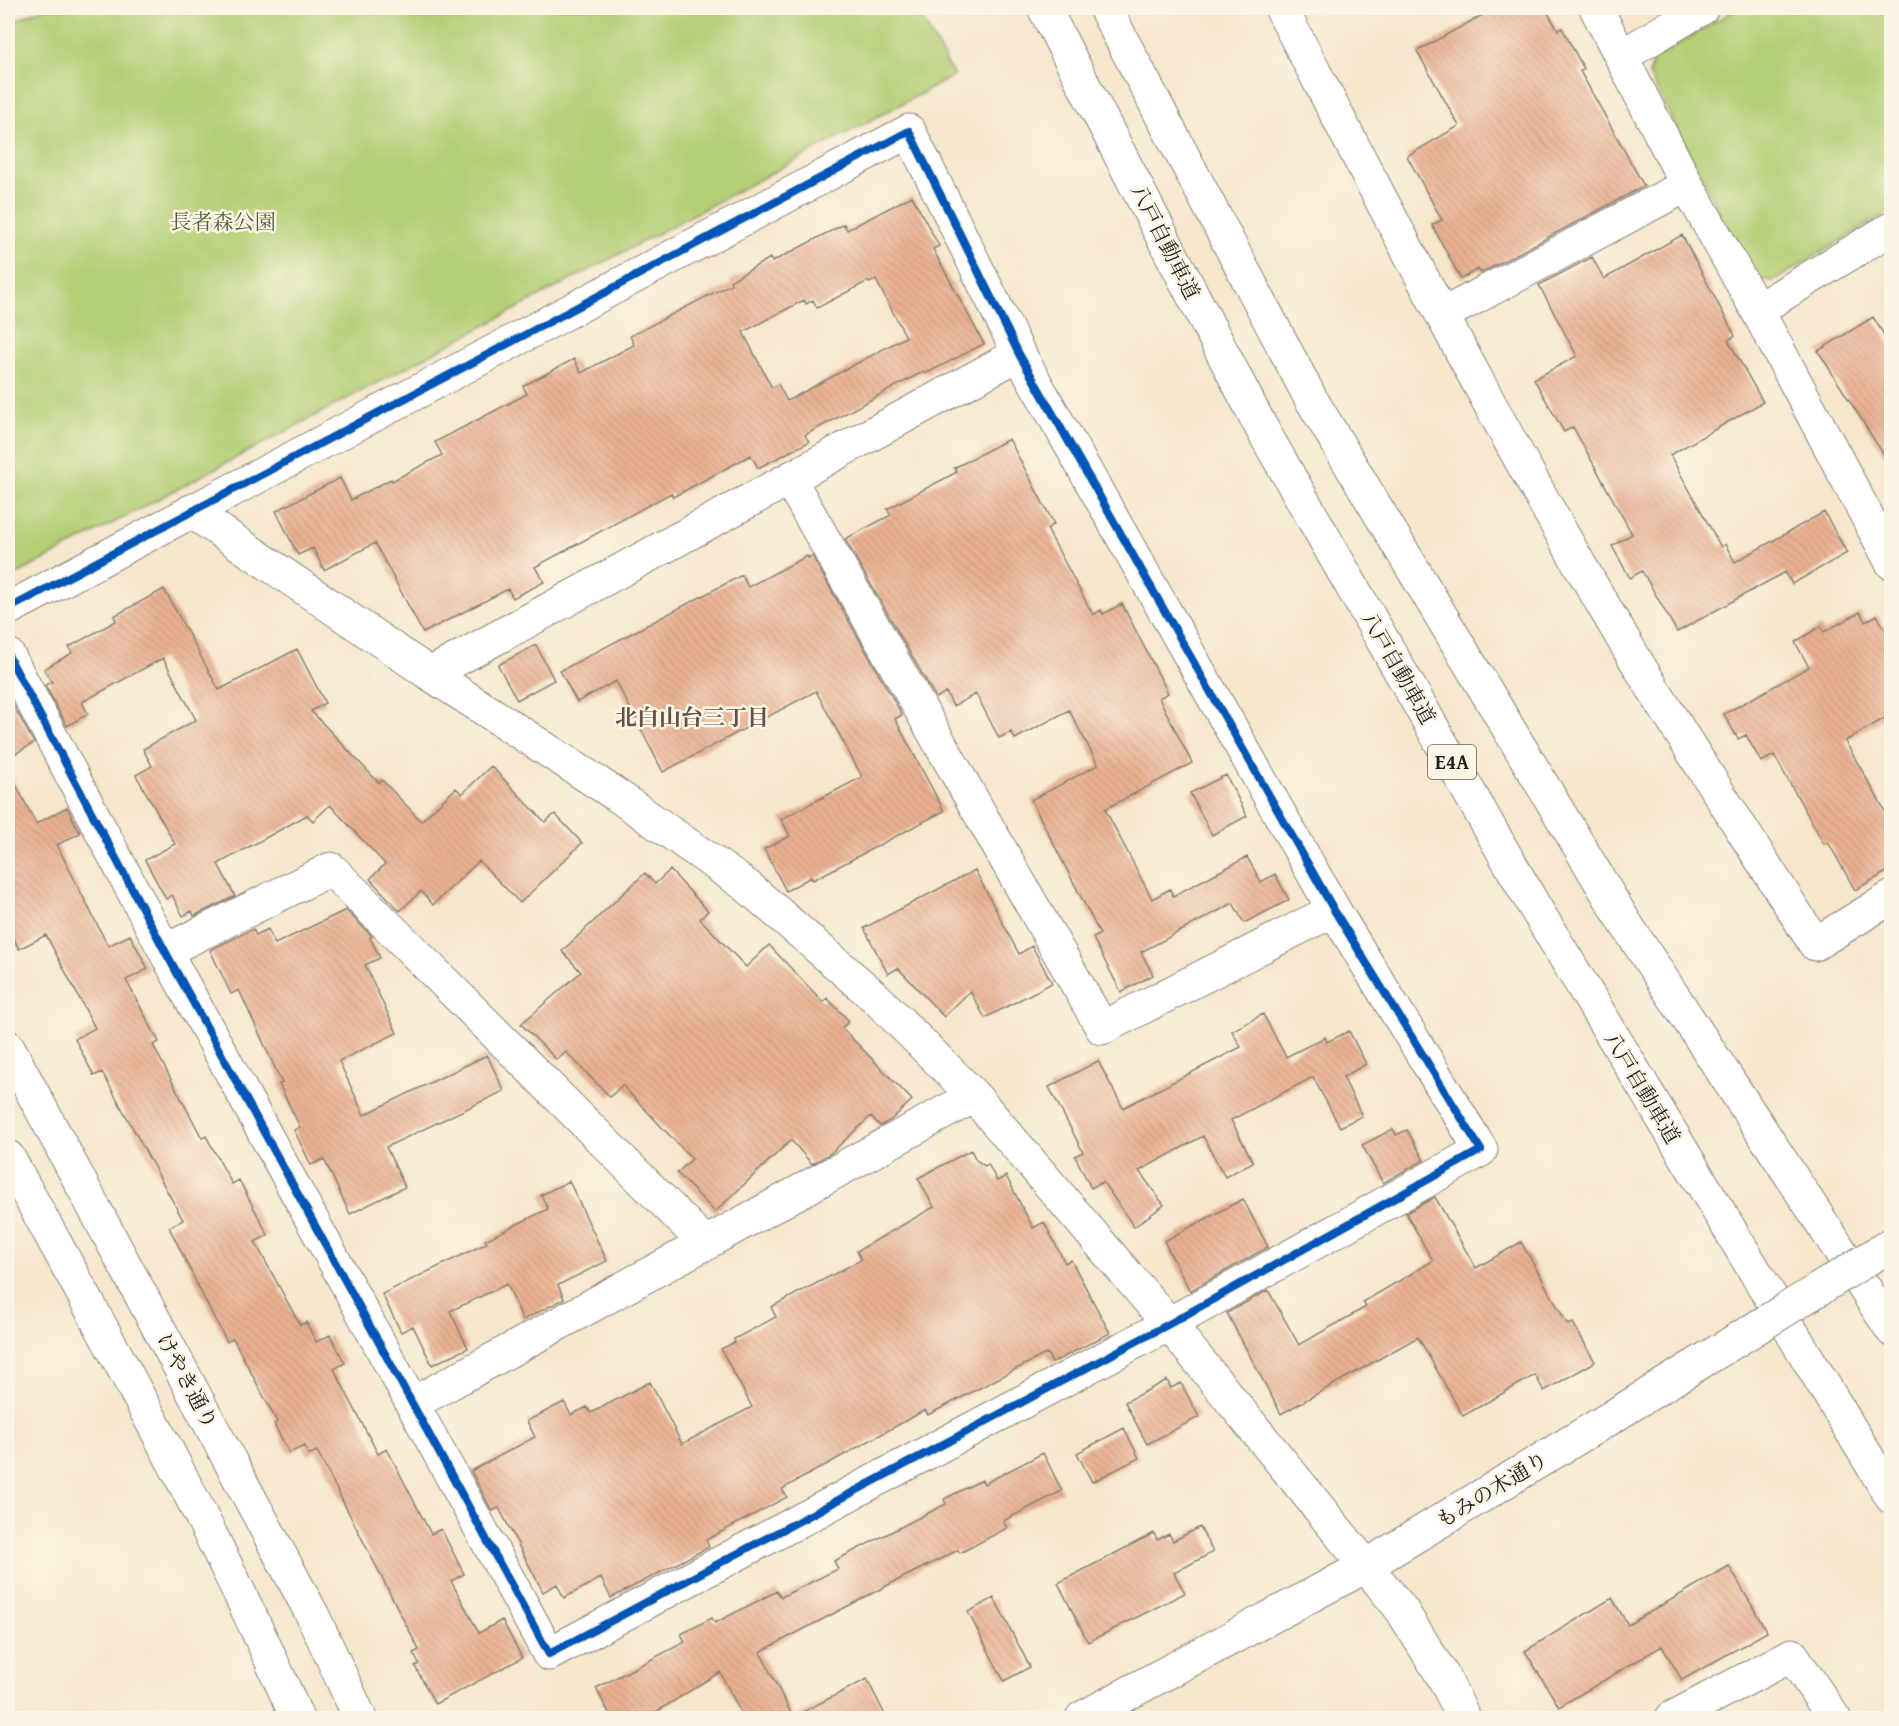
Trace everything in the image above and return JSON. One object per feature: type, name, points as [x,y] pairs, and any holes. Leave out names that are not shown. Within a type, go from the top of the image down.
[{"type":"main road","name":"八戸自動車道","points":[[1044,8],[1255,417],[1290,479],[1539,914],[1892,1498]]},
{"type":"main road","points":[[1105,8],[1311,399],[1624,921],[1892,1330]]},
{"type":"main road","points":[[1281,8],[1442,315],[1644,673],[1815,944],[1892,897]]},
{"type":"main road","points":[[1596,8],[1687,185],[1757,310],[1892,563]]},
{"type":"main road","points":[[1622,56],[1702,8]]},
{"type":"main road","points":[[8,609],[909,131],[1019,354],[1334,910],[1480,1150],[1169,1324],[549,1654],[165,951],[8,655]]},
{"type":"main road","points":[[1442,315],[1687,185]]},
{"type":"main road","points":[[1757,310],[1892,228]]},
{"type":"main road","points":[[430,674],[1019,354]]},
{"type":"main road","points":[[790,480],[1102,1028],[1334,910]]},
{"type":"main road","points":[[191,511],[430,674],[615,794],[747,886],[876,998],[974,1096],[1169,1324],[1401,1609],[1444,1678],[1464,1719]]},
{"type":"main road","points":[[165,951],[331,869],[706,1244]]},
{"type":"main road","name":"けやき通り","points":[[8,1047],[313,1616],[360,1719]]},
{"type":"main road","points":[[412,1404],[974,1096]]},
{"type":"main road","points":[[8,1157],[189,1487],[252,1615],[297,1719]]},
{"type":"main road","name":"もみの木通り","points":[[1082,1719],[1366,1566],[1892,1244]]},
{"type":"main road","points":[[1672,1719],[1792,1655],[1834,1719]]},
{"type":"green space","name":"長者森公園","points":[[44,8],[916,8],[954,76],[8,579],[8,24]]},
{"type":"green space","points":[[1738,8],[1891,8],[1891,210],[1774,281],[1753,278],[1649,74],[1654,59]]},
{"type":"building","points":[[1495,8],[1545,8],[1558,30],[1562,28],[1584,69],[1580,71],[1644,186],[1481,273],[1478,269],[1461,279],[1432,225],[1442,220],[1407,156],[1459,126],[1417,51]]},
{"type":"building","points":[[912,196],[939,246],[933,249],[984,344],[925,374],[924,371],[805,435],[809,442],[758,468],[751,455],[673,497],[671,493],[535,567],[544,582],[513,598],[508,589],[423,633],[375,543],[324,570],[313,548],[298,555],[276,511],[340,478],[351,500],[391,479],[392,481],[442,455],[435,442],[527,394],[523,386],[574,359],[581,373],[634,345],[630,336],[731,284],[730,281],[770,258],[772,262],[844,224],[847,230]],"holes":[[[876,280],[906,337],[787,401],[778,384],[772,388],[743,332],[804,300],[806,304],[813,300],[817,308],[868,281],[869,283]]]},
{"type":"building","points":[[1682,235],[1735,336],[1728,340],[1763,402],[1670,455],[1721,547],[1725,544],[1735,562],[1824,512],[1847,553],[1792,584],[1785,572],[1677,632],[1642,571],[1630,578],[1612,546],[1632,534],[1573,427],[1564,432],[1534,379],[1577,356],[1539,285],[1592,257],[1604,279]]},
{"type":"building","points":[[1873,317],[1892,348],[1892,468],[1818,351]]},
{"type":"building","points":[[1009,439],[1054,524],[1047,529],[1093,615],[1101,610],[1103,614],[1122,604],[1168,693],[1159,698],[1192,763],[1105,809],[1152,899],[1170,889],[1173,896],[1247,857],[1261,882],[1275,874],[1289,900],[1244,923],[1233,903],[1141,952],[1153,975],[1121,992],[1093,938],[1100,934],[1031,800],[1098,765],[1069,710],[1015,739],[1011,732],[999,738],[976,694],[953,706],[946,692],[936,698],[845,539],[891,515],[887,509],[957,472],[954,468]]},
{"type":"building","points":[[807,556],[808,558],[812,556],[902,715],[895,719],[944,811],[813,880],[811,877],[786,891],[764,849],[790,836],[781,819],[862,777],[816,691],[663,772],[616,681],[577,702],[560,671],[742,575],[748,587]]},
{"type":"building","points":[[164,589],[219,690],[297,649],[325,703],[311,711],[379,783],[382,780],[421,821],[456,788],[462,794],[491,766],[545,822],[555,814],[582,843],[520,903],[479,861],[433,905],[421,891],[400,911],[370,879],[385,864],[330,805],[313,821],[307,815],[218,864],[235,896],[194,916],[192,911],[183,916],[172,895],[166,899],[145,860],[175,844],[136,775],[152,766],[143,749],[196,720],[163,658],[82,702],[88,714],[67,726],[45,685],[52,682],[44,669],[72,653],[69,647],[116,621],[114,616]]},
{"type":"building","points":[[1860,612],[1865,622],[1877,615],[1892,641],[1892,714],[1845,741],[1892,823],[1892,869],[1855,890],[1828,842],[1824,844],[1774,755],[1761,762],[1746,735],[1738,739],[1724,714],[1809,667],[1795,642],[1821,626],[1824,632]]},
{"type":"building","points":[[536,645],[554,680],[517,700],[498,665]]},
{"type":"building","points":[[12,703],[34,743],[8,758],[8,705]]},
{"type":"building","points":[[8,769],[36,824],[67,807],[80,833],[57,845],[108,946],[130,935],[148,969],[126,980],[159,1042],[153,1045],[202,1138],[206,1136],[232,1184],[239,1180],[268,1235],[255,1242],[300,1325],[306,1322],[316,1342],[330,1335],[345,1363],[334,1369],[378,1454],[387,1449],[431,1534],[441,1529],[464,1574],[451,1581],[479,1633],[502,1620],[522,1658],[435,1704],[415,1666],[419,1664],[413,1653],[419,1650],[317,1451],[308,1455],[304,1446],[289,1453],[274,1424],[277,1422],[233,1338],[227,1342],[203,1296],[169,1227],[183,1220],[102,1072],[94,1076],[75,1039],[95,1028],[46,935],[19,949],[8,927]]},
{"type":"building","points":[[1226,775],[1247,816],[1212,835],[1190,793]]},
{"type":"building","points":[[670,870],[708,911],[700,919],[746,967],[769,945],[823,1002],[827,998],[849,1021],[842,1028],[912,1100],[891,1120],[880,1126],[871,1116],[831,1153],[812,1164],[791,1140],[715,1212],[677,1173],[692,1159],[622,1085],[610,1097],[566,1052],[557,1060],[521,1024],[581,972],[562,951],[645,873],[655,884]]},
{"type":"building","points":[[975,870],[1019,954],[1032,946],[1052,983],[985,1018],[970,991],[944,1017],[898,968],[888,974],[864,928]]},
{"type":"building","points":[[346,910],[372,936],[370,938],[380,958],[365,965],[397,1033],[339,1061],[364,1115],[487,1055],[504,1091],[386,1147],[405,1187],[350,1214],[324,1159],[311,1165],[294,1130],[300,1127],[279,1084],[282,1083],[239,990],[231,994],[210,950],[253,929],[256,935],[268,929],[275,944]]},
{"type":"building","points":[[1263,1014],[1286,1057],[1325,1037],[1327,1042],[1349,1031],[1366,1064],[1343,1077],[1362,1116],[1340,1127],[1313,1077],[1231,1120],[1253,1162],[1225,1177],[1203,1136],[1139,1171],[1164,1205],[1134,1227],[1103,1182],[1091,1188],[1075,1156],[1083,1152],[1049,1087],[1098,1061],[1123,1108],[1241,1047],[1232,1031]]},
{"type":"building","points":[[1393,1129],[1396,1135],[1407,1130],[1424,1160],[1383,1183],[1362,1145]]},
{"type":"building","points":[[971,1150],[976,1160],[985,1166],[988,1164],[997,1181],[1006,1176],[1033,1228],[1044,1222],[1065,1263],[1071,1260],[1110,1333],[1052,1363],[1047,1353],[928,1415],[925,1410],[782,1489],[787,1497],[706,1540],[709,1547],[611,1598],[601,1578],[564,1598],[557,1584],[543,1592],[499,1508],[492,1511],[471,1471],[535,1437],[527,1421],[564,1402],[571,1415],[587,1407],[591,1413],[650,1382],[682,1444],[752,1407],[721,1349],[735,1342],[734,1339],[776,1317],[771,1307],[861,1260],[857,1251],[934,1207],[918,1178]]},
{"type":"building","points":[[569,1181],[607,1261],[558,1285],[564,1299],[523,1320],[507,1284],[450,1311],[468,1348],[432,1365],[413,1326],[401,1332],[382,1294],[487,1243],[485,1240],[548,1209],[541,1195]]},
{"type":"building","points":[[1435,1197],[1476,1268],[1521,1242],[1568,1325],[1573,1323],[1595,1362],[1544,1391],[1535,1375],[1463,1416],[1418,1337],[1281,1414],[1227,1313],[1268,1290],[1299,1345],[1366,1307],[1363,1302],[1433,1261],[1406,1213]]},
{"type":"building","points":[[1243,1199],[1268,1247],[1190,1291],[1164,1241]]},
{"type":"building","points":[[1167,1380],[1171,1388],[1181,1383],[1199,1417],[1147,1444],[1125,1402]]},
{"type":"building","points":[[1124,1428],[1139,1458],[1092,1482],[1077,1453]]},
{"type":"building","points":[[1043,1453],[1062,1491],[1003,1521],[1007,1528],[960,1553],[958,1550],[890,1584],[760,1652],[793,1717],[867,1679],[887,1719],[744,1719],[720,1672],[645,1719],[612,1719],[596,1688],[685,1642],[681,1634],[712,1618],[715,1623],[777,1591],[781,1597],[838,1569],[834,1561],[946,1504],[944,1499],[982,1480],[984,1484]]},
{"type":"building","points":[[1200,1527],[1213,1552],[1174,1573],[1185,1593],[1088,1642],[1058,1583],[1154,1533],[1157,1540],[1169,1534],[1173,1541]]},
{"type":"building","points":[[1729,1566],[1767,1632],[1682,1680],[1662,1646],[1559,1707],[1525,1651],[1612,1598],[1628,1625]]},
{"type":"building","points":[[994,1598],[1030,1667],[1004,1681],[968,1612]]},
{"type":"cycle path","points":[[8,609],[909,131],[1019,354],[1334,910],[1481,1150],[1169,1324],[549,1654],[165,951],[8,655]]},
{"type":"district","name":"北白山台三丁目","points":[[692,717]]}]
